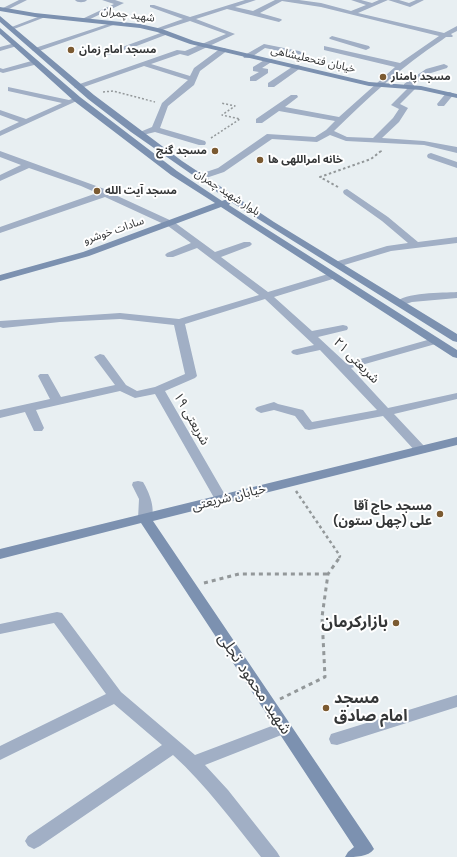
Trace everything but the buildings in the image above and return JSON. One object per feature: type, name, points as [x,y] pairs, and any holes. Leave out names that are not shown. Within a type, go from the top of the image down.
[{"type":"main road","name":"شهید چمران","points":[[1,13],[15,12],[141,26],[166,33]]},
{"type":"main road","name":"بلوار شهید چمران","points":[[1,13],[12,28],[90,97],[139,134],[234,200],[457,339]]},
{"type":"main road","name":"بلوار شهید چمران","points":[[0,30],[15,45],[36,62],[73,101],[174,173],[457,355]]},
{"type":"main road","name":"خیابان فتحعلیشاهی","points":[[166,33],[192,43],[206,45],[298,68],[380,85],[410,86],[453,95]]},
{"type":"main road","points":[[73,101],[90,97]]},
{"type":"main road","name":"سادات خوشرو","points":[[0,278],[86,254],[234,200]]},
{"type":"main road","points":[[431,338],[442,330]]},
{"type":"main road","name":"خیابان شریعتی","points":[[0,554],[457,441]]},
{"type":"main road","name":"شهید محمود تجلی","points":[[145,519],[283,728],[359,853]]},
{"type":"street","points":[[1,13],[24,0]]},
{"type":"street","points":[[78,0],[84,0]]},
{"type":"street","points":[[157,30],[199,15],[253,0]]},
{"type":"street","points":[[253,14],[280,0]]},
{"type":"street","points":[[285,0],[321,5],[446,34],[457,38]]},
{"type":"street","points":[[354,0],[372,5]]},
{"type":"street","points":[[352,13],[386,0]]},
{"type":"street","points":[[391,0],[410,5],[421,0]]},
{"type":"street","points":[[84,20],[113,4]]},
{"type":"street","points":[[78,86],[180,52],[185,54],[232,34],[152,6]]},
{"type":"street","points":[[226,7],[279,20]]},
{"type":"street","points":[[199,15],[214,20]]},
{"type":"street","points":[[12,28],[45,16]]},
{"type":"street","points":[[36,49],[116,23]]},
{"type":"street","points":[[200,177],[221,170],[270,136],[317,140],[328,132],[401,66],[446,34],[457,28]]},
{"type":"street","points":[[110,52],[166,33]]},
{"type":"street","points":[[332,38],[366,48],[356,56]]},
{"type":"street","points":[[0,49],[15,45]]},
{"type":"street","points":[[247,56],[264,46],[299,53]]},
{"type":"street","points":[[327,48],[401,66]]},
{"type":"street","points":[[155,129],[165,105],[178,96],[191,83],[197,70],[224,50]]},
{"type":"street","points":[[253,79],[265,71],[256,69],[269,61]]},
{"type":"street","points":[[2,71],[36,62]]},
{"type":"street","points":[[144,64],[192,79]]},
{"type":"street","points":[[376,140],[396,120],[404,108],[395,106],[421,74],[434,68],[444,66]]},
{"type":"street","points":[[271,85],[298,68]]},
{"type":"street","points":[[12,89],[73,101]]},
{"type":"street","points":[[441,104],[453,95]]},
{"type":"street","points":[[259,121],[294,97]]},
{"type":"street","points":[[0,134],[73,101]]},
{"type":"street","points":[[278,108],[341,120]]},
{"type":"street","points":[[2,115],[25,122]]},
{"type":"street","points":[[139,134],[155,129],[202,143]]},
{"type":"street","points":[[328,132],[346,140],[424,143],[457,150]]},
{"type":"street","name":"شریعتی ۲۱","points":[[0,154],[107,194],[171,224],[267,296],[323,346],[422,450]]},
{"type":"street","points":[[431,156],[457,165]]},
{"type":"street","points":[[0,178],[28,165]]},
{"type":"street","points":[[347,192],[385,219],[416,245]]},
{"type":"street","points":[[0,230],[107,194]]},
{"type":"street","points":[[338,264],[390,248],[457,240]]},
{"type":"street","points":[[170,256],[198,244]]},
{"type":"street","points":[[214,256],[247,244]]},
{"type":"street","points":[[0,324],[4,325],[60,319],[120,316],[179,322],[332,276]]},
{"type":"street","points":[[400,303],[410,299],[457,295]]},
{"type":"street","name":"شریعتی ۱۹","points":[[179,322],[191,376],[158,390],[222,500]]},
{"type":"street","points":[[310,335],[343,328]]},
{"type":"street","points":[[344,367],[431,338]]},
{"type":"street","points":[[297,352],[323,346]]},
{"type":"street","points":[[100,357],[122,387],[135,395],[158,390]]},
{"type":"street","points":[[44,376],[57,401]]},
{"type":"street","points":[[0,414],[122,387]]},
{"type":"street","points":[[261,409],[274,406],[299,413],[309,426],[386,412],[457,396]]},
{"type":"street","points":[[28,407],[38,428]]},
{"type":"street","points":[[138,485],[145,500],[145,519]]},
{"type":"street","points":[[0,629],[57,617],[116,696],[193,763],[222,795],[271,857]]},
{"type":"street","points":[[0,753],[116,696]]},
{"type":"street","points":[[337,739],[457,702]]},
{"type":"street","points":[[193,763],[283,728]]},
{"type":"street","points":[[34,841],[173,746]]},
{"type":"path","points":[[102,92],[113,91],[165,105]]},
{"type":"path","points":[[202,143],[240,119],[222,115],[235,106],[221,103]]},
{"type":"path","points":[[347,192],[320,177],[371,159],[381,151],[376,140]]},
{"type":"path","points":[[268,705],[324,677],[322,618],[328,574],[340,556],[291,483]]},
{"type":"path","points":[[190,587],[239,574],[328,574]]},
{"type":"place","name":"مسجد امام زمان","points":[[71,50]]},
{"type":"place","name":"مسجد پامنار","points":[[383,77]]},
{"type":"place","name":"مسجد گنج","points":[[215,151]]},
{"type":"place","name":"خانه امراللهی ها","points":[[260,160]]},
{"type":"place","name":"مسجد آیت الله","points":[[97,191]]},
{"type":"place","name":"مسجد حاج آقا علی (چهل ستون)","points":[[440,514]]},
{"type":"place","name":"بازارکرمان","points":[[396,623]]},
{"type":"place","name":"مسجد امام صادق","points":[[326,708]]}]
